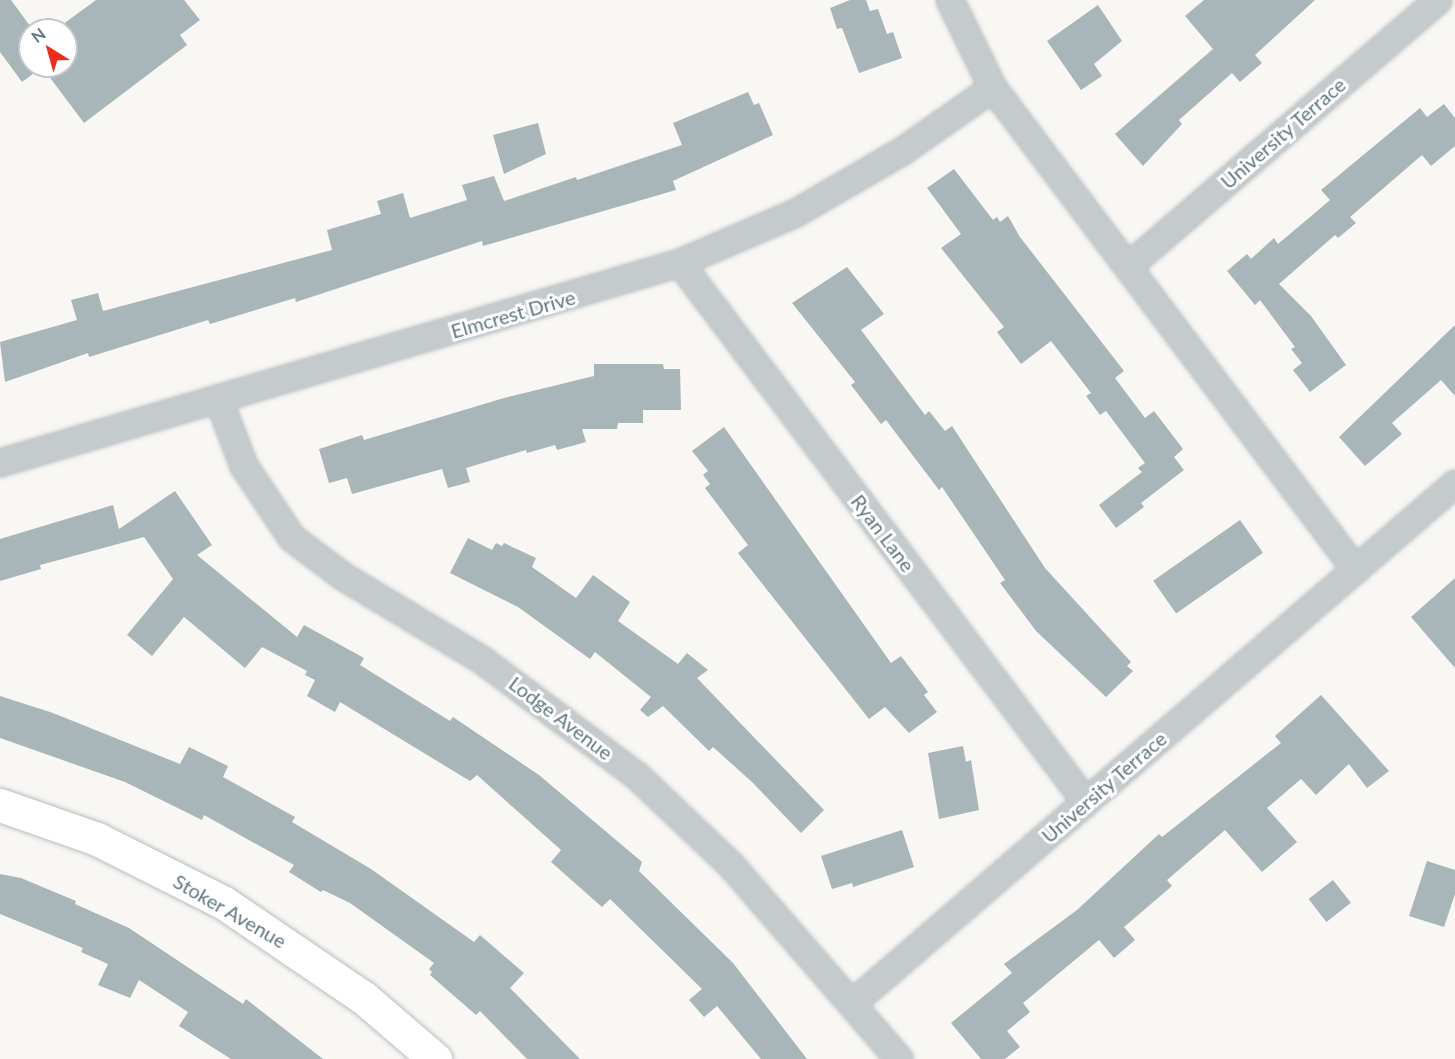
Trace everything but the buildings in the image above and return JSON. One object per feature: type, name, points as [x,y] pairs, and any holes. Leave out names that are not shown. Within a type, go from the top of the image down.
[{"type":"street","points":[[950,0],[993,88],[1356,570]]},
{"type":"street","name":"University Terrace","points":[[1128,267],[1438,0]]},
{"type":"street","name":"Elmcrest Drive","points":[[0,463],[680,263],[796,213],[855,180],[993,88]]},
{"type":"street","name":"Ryan Lane","points":[[680,263],[1086,802]]},
{"type":"street","name":"Lodge Avenue","points":[[219,400],[244,466],[292,538],[344,577],[482,660],[636,775],[731,865],[899,1059]]},
{"type":"street","name":"University Terrace","points":[[852,1004],[1455,484]]},
{"type":"street","name":"Stoker Avenue","points":[[0,805],[98,839],[224,903],[364,998],[435,1059]]}]
